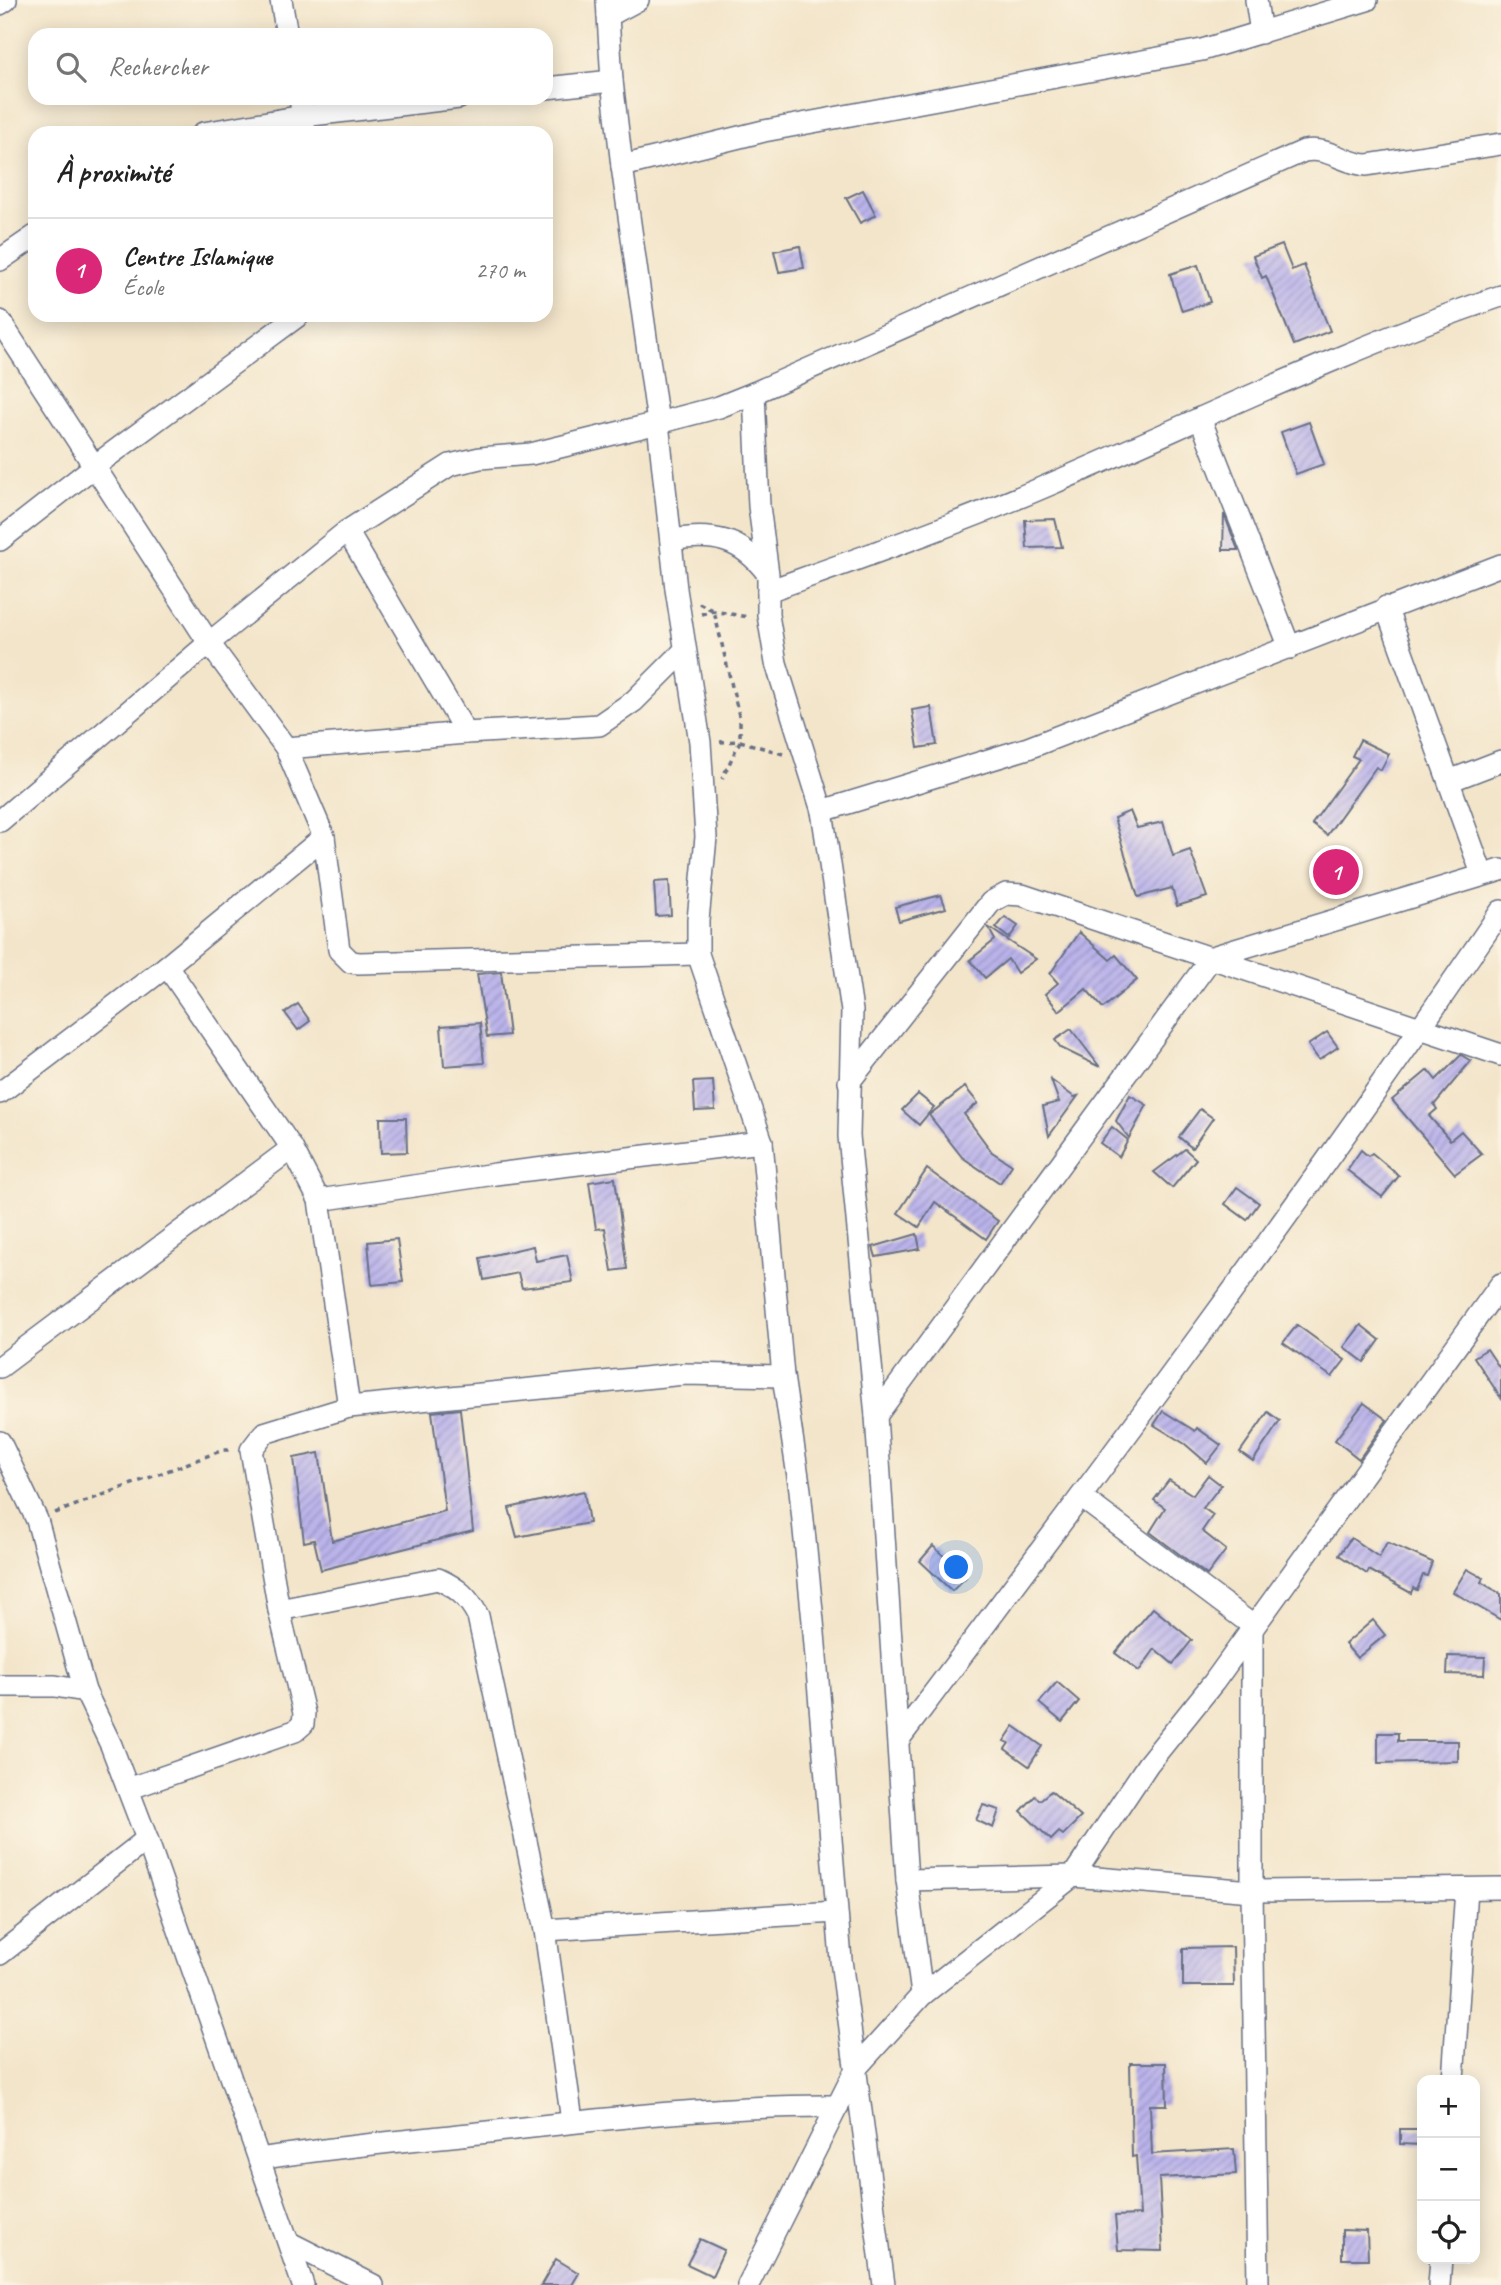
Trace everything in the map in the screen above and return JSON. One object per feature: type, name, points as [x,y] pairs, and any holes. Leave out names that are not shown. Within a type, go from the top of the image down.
[{"type":"street","points":[[0,4],[6,0]]},
{"type":"street","points":[[281,0],[286,28]]},
{"type":"street","points":[[638,0],[608,8],[612,81],[658,423],[676,589],[700,742],[706,814],[698,954],[762,1142],[783,1376],[800,1490],[813,1621],[836,1912],[884,2285]]},
{"type":"street","points":[[1256,0],[1261,33]]},
{"type":"street","points":[[622,166],[732,137],[1202,50],[1367,0]]},
{"type":"street","points":[[553,87],[612,81]]},
{"type":"street","points":[[244,126],[398,105]]},
{"type":"street","points":[[0,821],[209,643],[347,531],[450,465],[480,457],[531,453],[719,407],[1304,150],[1323,150],[1349,162],[1367,164],[1501,144]]},
{"type":"street","points":[[0,260],[28,241]]},
{"type":"street","points":[[768,583],[1024,495],[1394,334],[1501,296]]},
{"type":"street","points":[[0,321],[96,465],[209,643],[286,748],[324,837],[339,950],[351,961],[549,960],[698,954]]},
{"type":"street","points":[[0,540],[96,465],[290,322]]},
{"type":"street","points":[[754,393],[759,506],[768,583],[768,615],[776,663],[822,811],[852,1011],[849,1136],[876,1416],[907,1880],[922,1995]]},
{"type":"street","points":[[1200,418],[1290,648]]},
{"type":"street","points":[[347,531],[466,733]]},
{"type":"street","points":[[672,540],[701,535],[738,545],[754,555],[768,583]]},
{"type":"street","points":[[822,811],[1028,748],[1290,648],[1386,607],[1501,565]]},
{"type":"street","points":[[876,1416],[1212,957],[1492,872],[1448,781],[1386,607]]},
{"type":"street","points":[[286,748],[466,733],[599,726],[634,701],[685,650]]},
{"type":"street","points":[[1448,781],[1501,761]]},
{"type":"street","points":[[0,1093],[167,966],[324,837]]},
{"type":"street","points":[[849,1082],[991,901],[1006,894],[1022,895],[1501,1055]]},
{"type":"street","points":[[898,1739],[1081,1497],[1422,1028],[1501,911]]},
{"type":"street","points":[[167,966],[292,1148],[319,1200],[349,1407]]},
{"type":"street","points":[[319,1200],[495,1174],[762,1142]]},
{"type":"street","points":[[0,1367],[292,1148]]},
{"type":"street","points":[[748,2285],[857,2067],[922,1995],[1073,1876],[1148,1764],[1214,1682],[1252,1625],[1501,1284]]},
{"type":"street","points":[[128,1789],[295,1731],[303,1724],[304,1713],[279,1610],[251,1450],[264,1433],[349,1407],[684,1374],[783,1376]]},
{"type":"street","points":[[0,1443],[37,1520],[85,1690],[147,1839],[303,2285]]},
{"type":"street","points":[[1081,1497],[1252,1625]]},
{"type":"street","points":[[279,1610],[438,1579],[456,1587],[470,1600],[478,1616],[545,1930],[572,2121]]},
{"type":"street","points":[[1252,1625],[1252,1891],[1258,2285]]},
{"type":"street","points":[[0,1686],[55,1686],[85,1690]]},
{"type":"street","points":[[0,1954],[147,1839]]},
{"type":"street","points":[[907,1880],[1073,1876],[1252,1891],[1501,1888]]},
{"type":"street","points":[[1453,2075],[1466,1889]]},
{"type":"street","points":[[545,1930],[836,1912]]},
{"type":"street","points":[[259,2159],[333,2147],[572,2121],[765,2105],[838,2106]]},
{"type":"street","points":[[290,2243],[373,2285]]},
{"type":"street","points":[[1439,2285],[1441,2264]]},
{"type":"path","points":[[676,589],[714,611],[746,617],[768,615]]},
{"type":"path","points":[[682,618],[714,611]]},
{"type":"path","points":[[706,814],[740,741],[740,720],[714,611]]},
{"type":"path","points":[[700,742],[740,741],[787,755],[809,766]]},
{"type":"path","points":[[37,1520],[223,1450],[251,1450]]},
{"type":"building","points":[[863,190],[876,215],[860,223],[846,198]]},
{"type":"building","points":[[1282,245],[1292,270],[1304,265],[1330,331],[1294,345],[1266,276],[1262,278],[1253,256]]},
{"type":"building","points":[[800,246],[804,268],[779,272],[774,251]]},
{"type":"building","points":[[1198,265],[1210,302],[1182,311],[1170,274]]},
{"type":"building","points":[[1309,422],[1324,464],[1296,474],[1281,432]]},
{"type":"building","points":[[1224,514],[1238,550],[1223,550]]},
{"type":"building","points":[[1055,519],[1062,547],[1027,548],[1025,520]]},
{"type":"building","points":[[931,707],[937,745],[918,748],[912,710]]},
{"type":"building","points":[[1360,740],[1389,754],[1381,770],[1376,767],[1327,835],[1312,824],[1359,759],[1352,756]]},
{"type":"building","points":[[1130,811],[1137,828],[1163,822],[1173,856],[1190,850],[1207,897],[1177,906],[1172,888],[1138,897],[1114,818]]},
{"type":"building","points":[[669,881],[671,915],[656,916],[654,882]]},
{"type":"building","points":[[941,895],[946,908],[899,921],[895,907]]},
{"type":"building","points":[[1005,917],[1018,926],[1009,938],[996,928]]},
{"type":"building","points":[[988,927],[1036,959],[1017,973],[1008,959],[985,978],[970,960],[995,940]]},
{"type":"building","points":[[1079,932],[1110,960],[1116,955],[1137,980],[1103,1008],[1086,989],[1059,1011],[1045,994],[1058,983],[1050,974]]},
{"type":"building","points":[[501,972],[509,1035],[487,1037],[477,974]]},
{"type":"building","points":[[298,1004],[310,1021],[298,1030],[285,1013]]},
{"type":"building","points":[[480,1023],[484,1063],[444,1066],[441,1026]]},
{"type":"building","points":[[1071,1029],[1100,1067],[1061,1048],[1055,1040]]},
{"type":"building","points":[[1327,1032],[1338,1047],[1319,1060],[1308,1045]]},
{"type":"building","points":[[1461,1055],[1471,1061],[1434,1105],[1437,1109],[1429,1116],[1450,1140],[1461,1131],[1482,1154],[1455,1174],[1392,1100],[1428,1070],[1436,1080]]},
{"type":"building","points":[[1051,1080],[1074,1097],[1078,1096],[1049,1136],[1043,1106],[1059,1102]]},
{"type":"building","points":[[713,1081],[715,1110],[695,1111],[693,1082]]},
{"type":"building","points":[[965,1087],[978,1103],[964,1114],[992,1152],[1012,1165],[1000,1183],[962,1157],[929,1115]]},
{"type":"building","points":[[918,1094],[934,1107],[919,1125],[902,1110]]},
{"type":"building","points":[[1130,1095],[1147,1105],[1129,1138],[1116,1121]]},
{"type":"building","points":[[1200,1109],[1213,1118],[1192,1148],[1179,1137]]},
{"type":"building","points":[[380,1118],[406,1118],[407,1152],[381,1153]]},
{"type":"building","points":[[1112,1127],[1128,1140],[1119,1157],[1100,1143]]},
{"type":"building","points":[[1185,1149],[1196,1159],[1172,1188],[1154,1172]]},
{"type":"building","points":[[1361,1150],[1368,1156],[1372,1153],[1399,1176],[1382,1197],[1347,1170]]},
{"type":"building","points":[[927,1169],[998,1221],[986,1239],[935,1202],[919,1227],[898,1213]]},
{"type":"building","points":[[615,1178],[627,1269],[612,1271],[605,1228],[596,1229],[589,1182]]},
{"type":"building","points":[[1237,1187],[1259,1203],[1247,1220],[1225,1204]]},
{"type":"building","points":[[917,1234],[920,1249],[876,1257],[873,1247]]},
{"type":"building","points":[[397,1239],[403,1282],[372,1285],[368,1242]]},
{"type":"building","points":[[533,1246],[536,1261],[567,1255],[573,1282],[522,1288],[518,1273],[484,1280],[480,1258]]},
{"type":"building","points":[[1297,1325],[1345,1360],[1332,1377],[1283,1343]]},
{"type":"building","points":[[1361,1325],[1380,1340],[1364,1362],[1344,1347]]},
{"type":"building","points":[[1487,1349],[1501,1370],[1501,1398],[1474,1357]]},
{"type":"building","points":[[1364,1403],[1387,1420],[1359,1459],[1335,1440]]},
{"type":"building","points":[[460,1409],[473,1531],[321,1570],[314,1540],[304,1542],[294,1458],[319,1453],[332,1541],[445,1511],[432,1412]]},
{"type":"building","points":[[1163,1411],[1195,1431],[1197,1428],[1221,1445],[1207,1463],[1185,1444],[1154,1425]]},
{"type":"building","points":[[1268,1412],[1280,1421],[1253,1461],[1240,1452]]},
{"type":"building","points":[[1208,1475],[1221,1485],[1203,1508],[1213,1515],[1202,1531],[1226,1550],[1207,1575],[1150,1532],[1165,1508],[1154,1500],[1169,1480],[1193,1495]]},
{"type":"building","points":[[584,1491],[589,1523],[517,1537],[509,1508]]},
{"type":"building","points":[[1351,1538],[1379,1557],[1387,1542],[1432,1562],[1427,1576],[1423,1575],[1417,1590],[1413,1588],[1411,1593],[1369,1570],[1367,1574],[1339,1555]]},
{"type":"building","points":[[933,1546],[966,1577],[952,1591],[920,1561]]},
{"type":"building","points":[[1467,1569],[1483,1578],[1481,1582],[1501,1594],[1501,1620],[1453,1592]]},
{"type":"building","points":[[1153,1608],[1192,1640],[1173,1664],[1155,1649],[1139,1671],[1115,1653]]},
{"type":"building","points":[[1373,1620],[1385,1635],[1357,1658],[1345,1644]]},
{"type":"building","points":[[1448,1656],[1485,1657],[1484,1675],[1447,1674]]},
{"type":"building","points":[[1057,1682],[1079,1701],[1062,1722],[1039,1703]]},
{"type":"building","points":[[1014,1726],[1042,1746],[1029,1766],[1005,1749],[1009,1743],[1004,1741]]},
{"type":"building","points":[[1378,1733],[1398,1733],[1398,1741],[1458,1741],[1458,1761],[1378,1763]]},
{"type":"building","points":[[1051,1791],[1081,1817],[1063,1835],[1059,1832],[1051,1840],[1021,1811],[1035,1796],[1040,1800]]},
{"type":"building","points":[[983,1805],[999,1810],[993,1828],[976,1820]]},
{"type":"building","points":[[1233,1947],[1234,1986],[1183,1986],[1183,1948]]},
{"type":"building","points":[[1130,2063],[1166,2063],[1167,2105],[1150,2105],[1152,2154],[1234,2149],[1236,2174],[1159,2178],[1163,2251],[1118,2250],[1115,2216],[1140,2215],[1136,2156],[1132,2157]]},
{"type":"building","points":[[1400,2129],[1417,2129],[1417,2145],[1400,2144]]},
{"type":"building","points":[[1342,2230],[1367,2231],[1368,2259],[1342,2259]]},
{"type":"building","points":[[700,2239],[724,2250],[712,2276],[687,2264]]},
{"type":"building","points":[[556,2259],[579,2273],[572,2285],[541,2285]]},
{"type":"place","name":"Centre Islamique","points":[[1336,872]]}]
